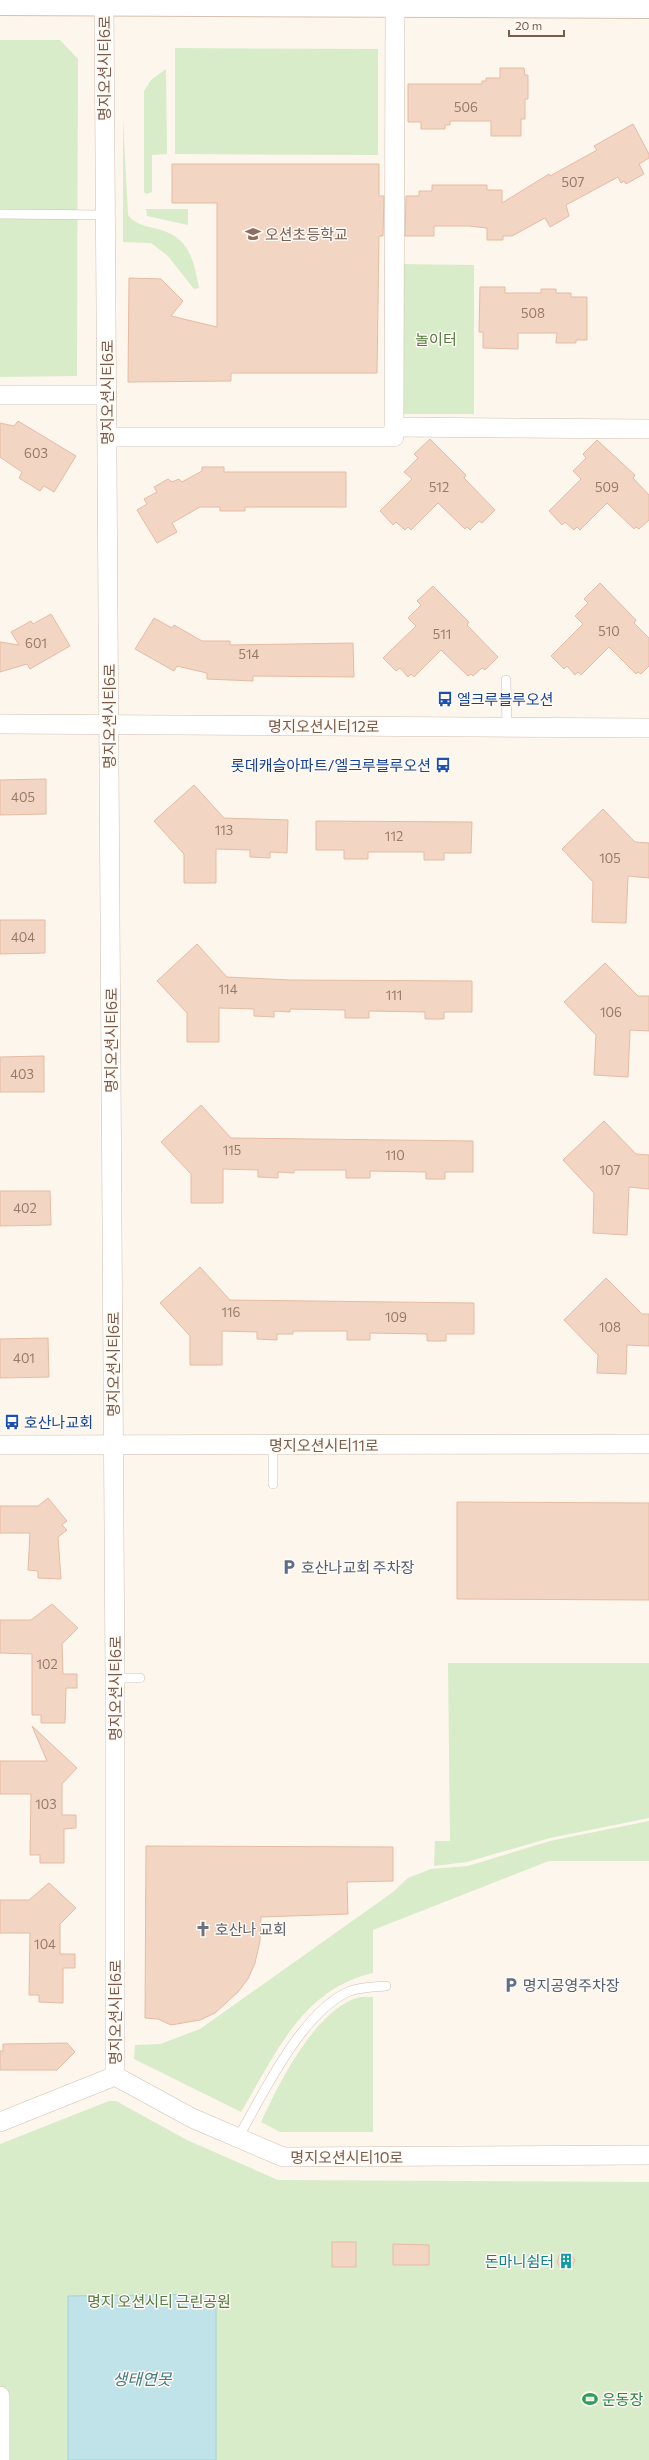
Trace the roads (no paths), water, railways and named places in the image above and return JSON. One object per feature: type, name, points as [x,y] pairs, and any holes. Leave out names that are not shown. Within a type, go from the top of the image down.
[{"type":"main road","points":[[0,4],[649,7]]},
{"type":"street","name":"명지오션시티6로","points":[[104,4],[114,1445],[115,2076]]},
{"type":"street","points":[[107,437],[394,437],[395,5]]},
{"type":"street","points":[[0,395],[107,395]]},
{"type":"street","points":[[394,427],[649,429]]},
{"type":"street","name":"명지오션시티12로","points":[[0,724],[649,728]]},
{"type":"street","name":"명지오션시티11로","points":[[0,1445],[649,1444]]},
{"type":"street","points":[[0,2122],[115,2076]]},
{"type":"street","name":"명지오션시티10로","points":[[115,2076],[192,2118],[282,2157],[649,2155]]},
{"type":"street","points":[[0,2396],[0,2460]]},
{"type":"lane","points":[[0,214],[106,214]]},
{"type":"lane","points":[[506,680],[507,727]]},
{"type":"lane","points":[[273,1445],[273,1484]]},
{"type":"lane","points":[[115,1678],[140,1678]]},
{"type":"lane","points":[[238,2138],[282,2063],[311,2021],[335,1999],[349,1992],[363,1987],[386,1986]]},
{"type":"water","name":"생태연못","points":[[216,2294],[216,2460],[68,2460],[68,2296]]},
{"type":"place","name":"오션초등학교","points":[[253,234]]},
{"type":"place","name":"엘크루블루오션","points":[[445,699]]},
{"type":"place","name":"롯데캐슬아파트/엘크루블루오션","points":[[443,765]]},
{"type":"place","name":"호산나교회","points":[[12,1422]]},
{"type":"place","name":"호산나교회 주차장","points":[[289,1567]]},
{"type":"place","name":"호산나 교회","points":[[203,1929]]},
{"type":"place","name":"명지공영주차장","points":[[511,1985]]},
{"type":"place","name":"돈마니쉼터","points":[[566,2261]]},
{"type":"place","name":"운동장","points":[[590,2399]]},
{"type":"park label","name":"놀이터","points":[[436,339]]},
{"type":"park label","name":"명지 오션시티 근린공원","points":[[159,2301]]}]
